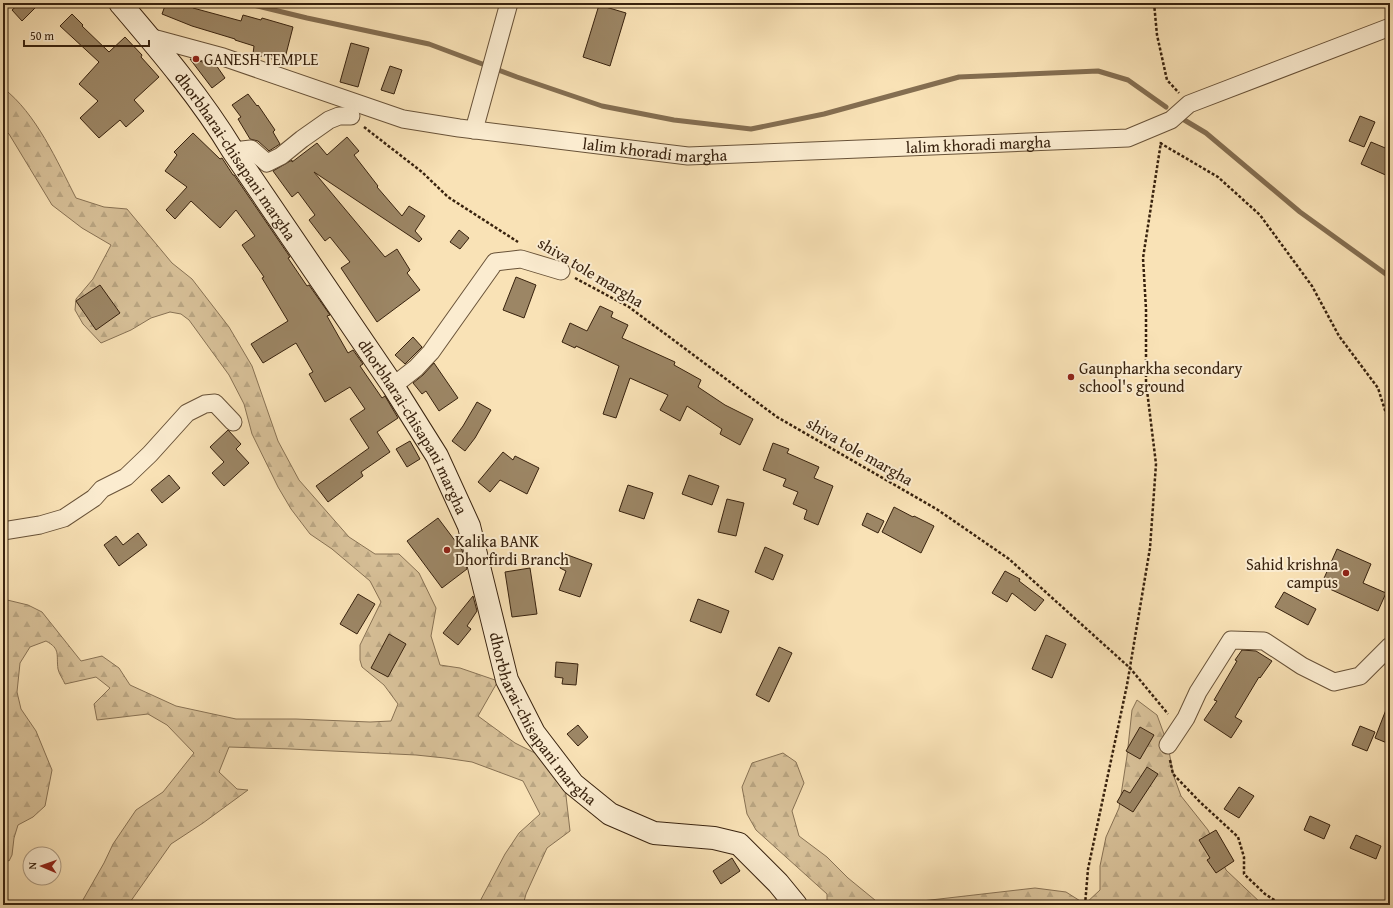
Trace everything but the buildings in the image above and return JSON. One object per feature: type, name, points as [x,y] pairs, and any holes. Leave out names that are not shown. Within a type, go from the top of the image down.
[{"type":"street","name":"dhorbharai-chisapani margha","points":[[120,3],[149,37],[216,123],[232,151],[392,386],[437,456],[469,526],[507,680],[534,733],[573,784],[610,814],[654,833],[714,838],[739,844],[796,905]]},
{"type":"street","points":[[474,130],[509,3]]},
{"type":"street","points":[[1189,104],[1390,27]]},
{"type":"street","name":"lalim khoradi margha","points":[[149,37],[223,57],[403,119],[474,130],[688,156],[1128,138],[1171,120],[1189,104]]},
{"type":"street","points":[[232,151],[251,149],[267,163],[281,156],[329,120],[339,116],[351,116]]},
{"type":"street","points":[[392,386],[416,368],[431,352],[495,262],[521,259],[561,271]]},
{"type":"street","points":[[3,531],[40,525],[64,518],[94,498],[102,489],[126,477],[150,454],[187,413],[204,404],[215,403],[232,422]]},
{"type":"street","points":[[1168,745],[1186,718],[1198,692],[1231,640],[1264,641],[1302,666],[1334,682],[1360,676],[1390,646]]},
{"type":"path","points":[[1154,3],[1157,35],[1167,80],[1189,104]]},
{"type":"path","name":"shiva tole margha","points":[[351,116],[422,172],[448,196],[523,246]]},
{"type":"path","points":[[1085,905],[1088,869],[1130,668],[1150,548],[1156,464],[1146,382],[1146,309],[1143,258],[1160,144],[1171,120]]},
{"type":"path","points":[[1160,144],[1218,177],[1260,214],[1312,286],[1339,336],[1378,388],[1390,426]]},
{"type":"path","name":"shiva tole margha","points":[[561,271],[629,307],[777,417],[938,510],[1009,560],[1130,668],[1164,708],[1171,718],[1167,750],[1173,774],[1200,802],[1238,837],[1244,857],[1244,874],[1265,894],[1282,905]]},
{"type":"green space","points":[[3,88],[15,98],[36,124],[45,138],[76,198],[104,207],[127,209],[172,263],[192,279],[229,327],[252,366],[278,441],[299,480],[349,537],[375,554],[399,554],[419,573],[436,608],[431,636],[440,665],[460,668],[498,681],[478,716],[515,743],[551,761],[564,778],[570,831],[547,848],[526,894],[523,905],[478,905],[505,854],[519,833],[540,814],[523,781],[472,762],[445,758],[416,755],[229,747],[219,772],[237,789],[248,790],[171,844],[128,905],[80,905],[113,844],[136,810],[163,792],[194,753],[167,725],[148,714],[97,720],[94,704],[110,688],[96,677],[65,684],[59,673],[56,650],[46,641],[30,647],[20,663],[17,692],[21,709],[36,731],[52,770],[45,806],[33,817],[18,825],[14,838],[12,855],[9,861],[3,858],[3,685],[5,673],[3,668],[3,599],[28,605],[42,612],[81,661],[102,656],[119,668],[130,685],[176,706],[236,719],[296,719],[370,722],[391,721],[398,704],[384,685],[362,667],[360,660],[360,645],[381,602],[370,581],[332,549],[310,534],[291,509],[278,487],[252,434],[244,404],[229,375],[189,320],[181,314],[170,312],[151,318],[131,330],[101,343],[83,324],[75,310],[76,299],[93,279],[111,245],[82,228],[52,205],[9,134],[3,128]]},
{"type":"green space","points":[[1137,700],[1157,715],[1168,745],[1173,774],[1181,796],[1208,830],[1226,870],[1263,905],[887,905],[1035,888],[1066,892],[1085,904],[1100,890],[1100,866],[1106,837],[1119,808],[1132,710]]},
{"type":"green space","points":[[783,753],[796,762],[804,783],[792,811],[799,836],[827,857],[848,878],[881,905],[827,905],[827,894],[756,830],[747,814],[742,787],[752,763]]},
{"type":"waterway","points":[[245,3],[429,44],[517,77],[602,106],[674,120],[751,129],[824,114],[959,77],[1098,71],[1128,80],[1166,107]]},
{"type":"waterway","points":[[1181,118],[1206,133],[1300,212],[1390,277]]},
{"type":"place","name":"GANESH TEMPLE","points":[[196,59]]},
{"type":"place","name":"Gaunpharkha secondary school's ground","points":[[1071,377]]},
{"type":"place","name":"Kalika BANK Dhorfirdi Branch","points":[[447,550]]},
{"type":"place","name":"Sahid krishna campus","points":[[1346,573]]}]
